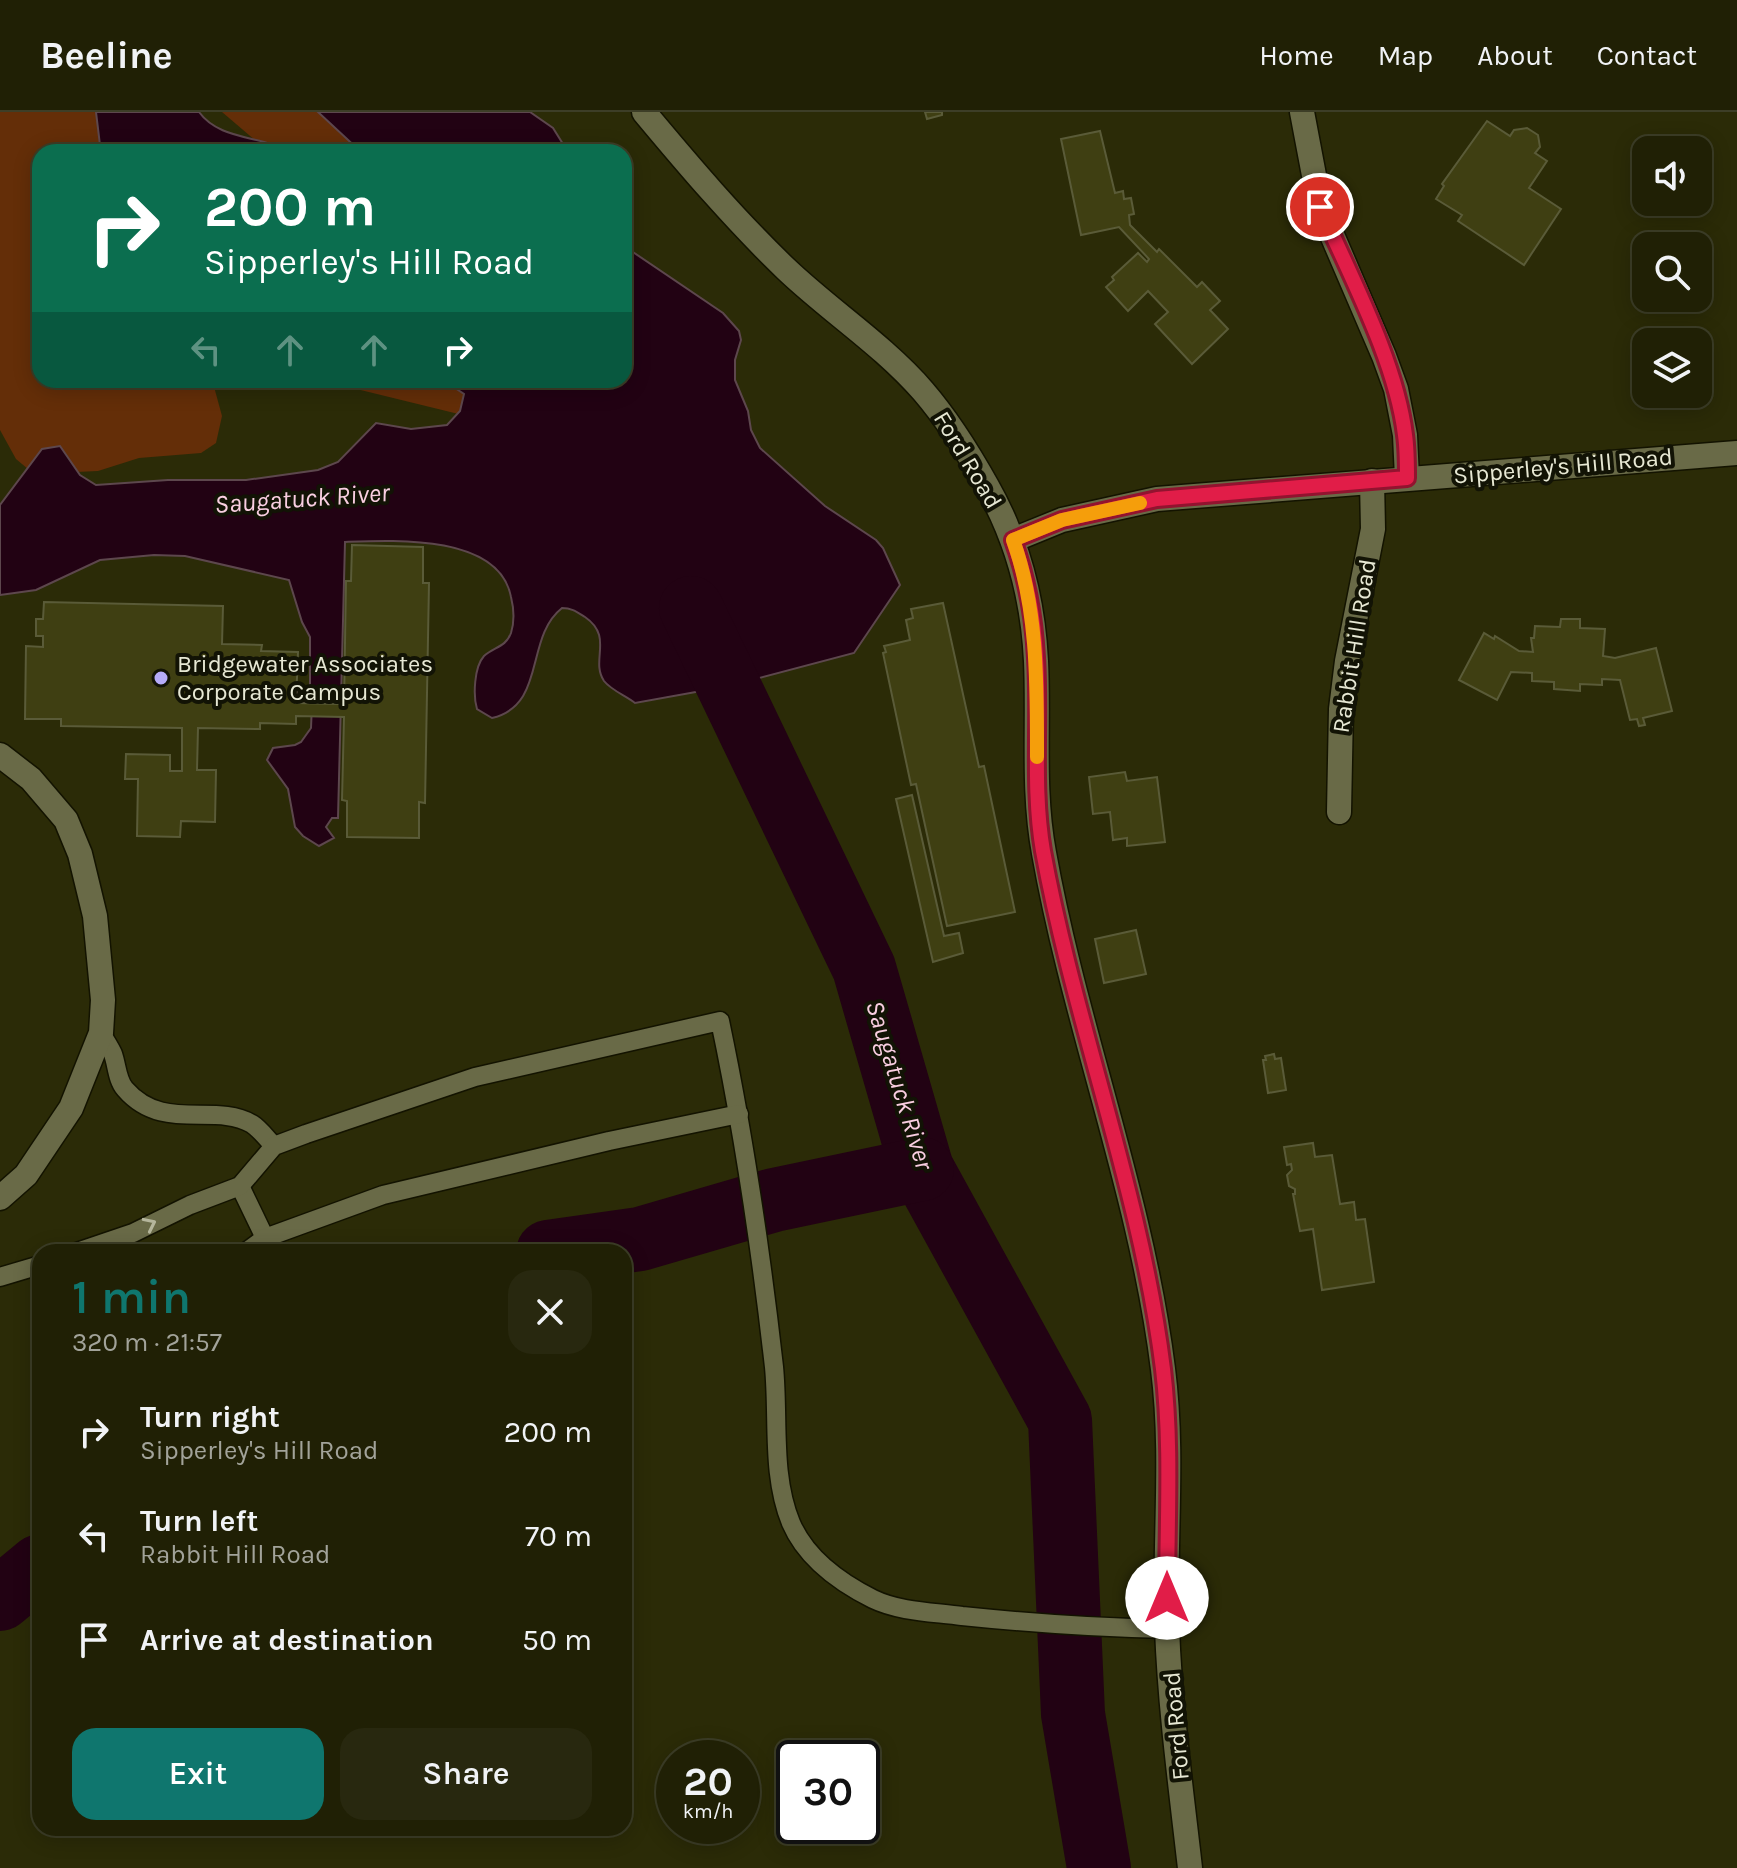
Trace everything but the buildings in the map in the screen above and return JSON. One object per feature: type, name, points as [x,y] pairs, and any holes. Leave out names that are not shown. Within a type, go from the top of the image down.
[{"type":"street","name":"Ford Road","points":[[644,112],[710,191],[773,256],[920,388],[955,432],[990,491],[1013,540],[1026,590],[1036,656],[1037,791],[1043,847],[1068,968],[1119,1148],[1150,1289],[1163,1367],[1167,1411],[1167,1629],[1190,1868]]},
{"type":"street","points":[[1302,112],[1320,207],[1396,389],[1405,435],[1407,478]]},
{"type":"street","name":"Sipperley's Hill Road","points":[[1013,540],[1062,520],[1157,499],[1737,453]]},
{"type":"street","name":"Rabbit Hill Road","points":[[1339,812],[1341,709],[1347,661],[1373,529],[1372,481]]},
{"type":"street","points":[[0,755],[31,779],[66,820],[80,854],[95,916],[103,1000],[101,1033],[71,1108],[26,1175],[0,1198]]},
{"type":"lane","points":[[101,1244],[240,1186],[274,1146],[475,1077],[720,1021],[739,1114],[774,1369],[781,1494],[804,1547],[841,1581],[876,1600],[911,1610],[1018,1622],[1167,1629]]},
{"type":"lane","points":[[101,1033],[113,1055],[122,1087],[143,1105],[170,1114],[229,1116],[252,1125],[274,1146]]},
{"type":"lane","points":[[257,1244],[265,1238],[383,1195],[609,1141],[739,1114]]},
{"type":"lane","points":[[240,1186],[265,1238]]},
{"type":"lane","points":[[0,1277],[32,1267]]},
{"type":"shaded area","points":[[0,112],[129,112],[158,144],[32,144],[32,388],[214,388],[222,416],[216,443],[201,453],[139,458],[98,471],[34,474],[16,459],[0,430]]},
{"type":"shaded area","points":[[222,112],[367,112],[396,144],[260,144]]},
{"type":"shaded area","points":[[352,388],[466,388],[487,421]]},
{"type":"water","points":[[96,112],[199,112],[218,128],[269,144],[100,144]]},
{"type":"water","points":[[318,112],[530,112],[553,128],[563,144],[352,144]]},
{"type":"water","points":[[632,251],[723,313],[739,331],[741,340],[735,360],[735,380],[760,448],[825,506],[876,540],[883,548],[900,585],[854,653],[729,686],[635,703],[604,681],[599,665],[600,641],[594,625],[577,612],[562,608],[550,621],[543,636],[521,700],[509,711],[492,718],[477,709],[475,682],[484,656],[509,638],[512,628],[512,601],[502,576],[487,562],[466,551],[442,545],[345,542],[338,818],[332,818],[326,827],[334,838],[319,846],[295,827],[288,789],[267,760],[273,748],[301,742],[311,728],[312,704],[296,703],[297,689],[310,686],[310,637],[289,580],[185,556],[154,555],[100,560],[36,590],[0,595],[0,505],[42,449],[60,446],[80,475],[96,485],[168,480],[246,480],[318,470],[338,462],[376,423],[411,429],[447,425],[460,411],[464,394],[455,388],[632,388]]},
{"type":"waterway","name":"Saugatuck River","points":[[691,608],[864,968],[922,1169],[1060,1420],[1073,1714],[1099,1868]]},
{"type":"waterway","points":[[605,1244],[640,1239],[774,1200],[922,1169]]},
{"type":"waterway","points":[[0,1599],[32,1573]]},
{"type":"slow traffic","points":[[1037,757],[1036,656],[1026,590],[1013,540],[1062,520],[1140,503]]},
{"type":"place","name":"Bridgewater Associates Corporate Campus","points":[[161,678]]},
{"type":"route","points":[[1167,1598],[1167,1411],[1163,1367],[1150,1289],[1119,1148],[1068,968],[1043,847],[1037,791],[1036,656],[1026,590],[1013,540],[1062,520],[1157,499],[1407,478],[1405,435],[1396,389],[1320,207]]}]
